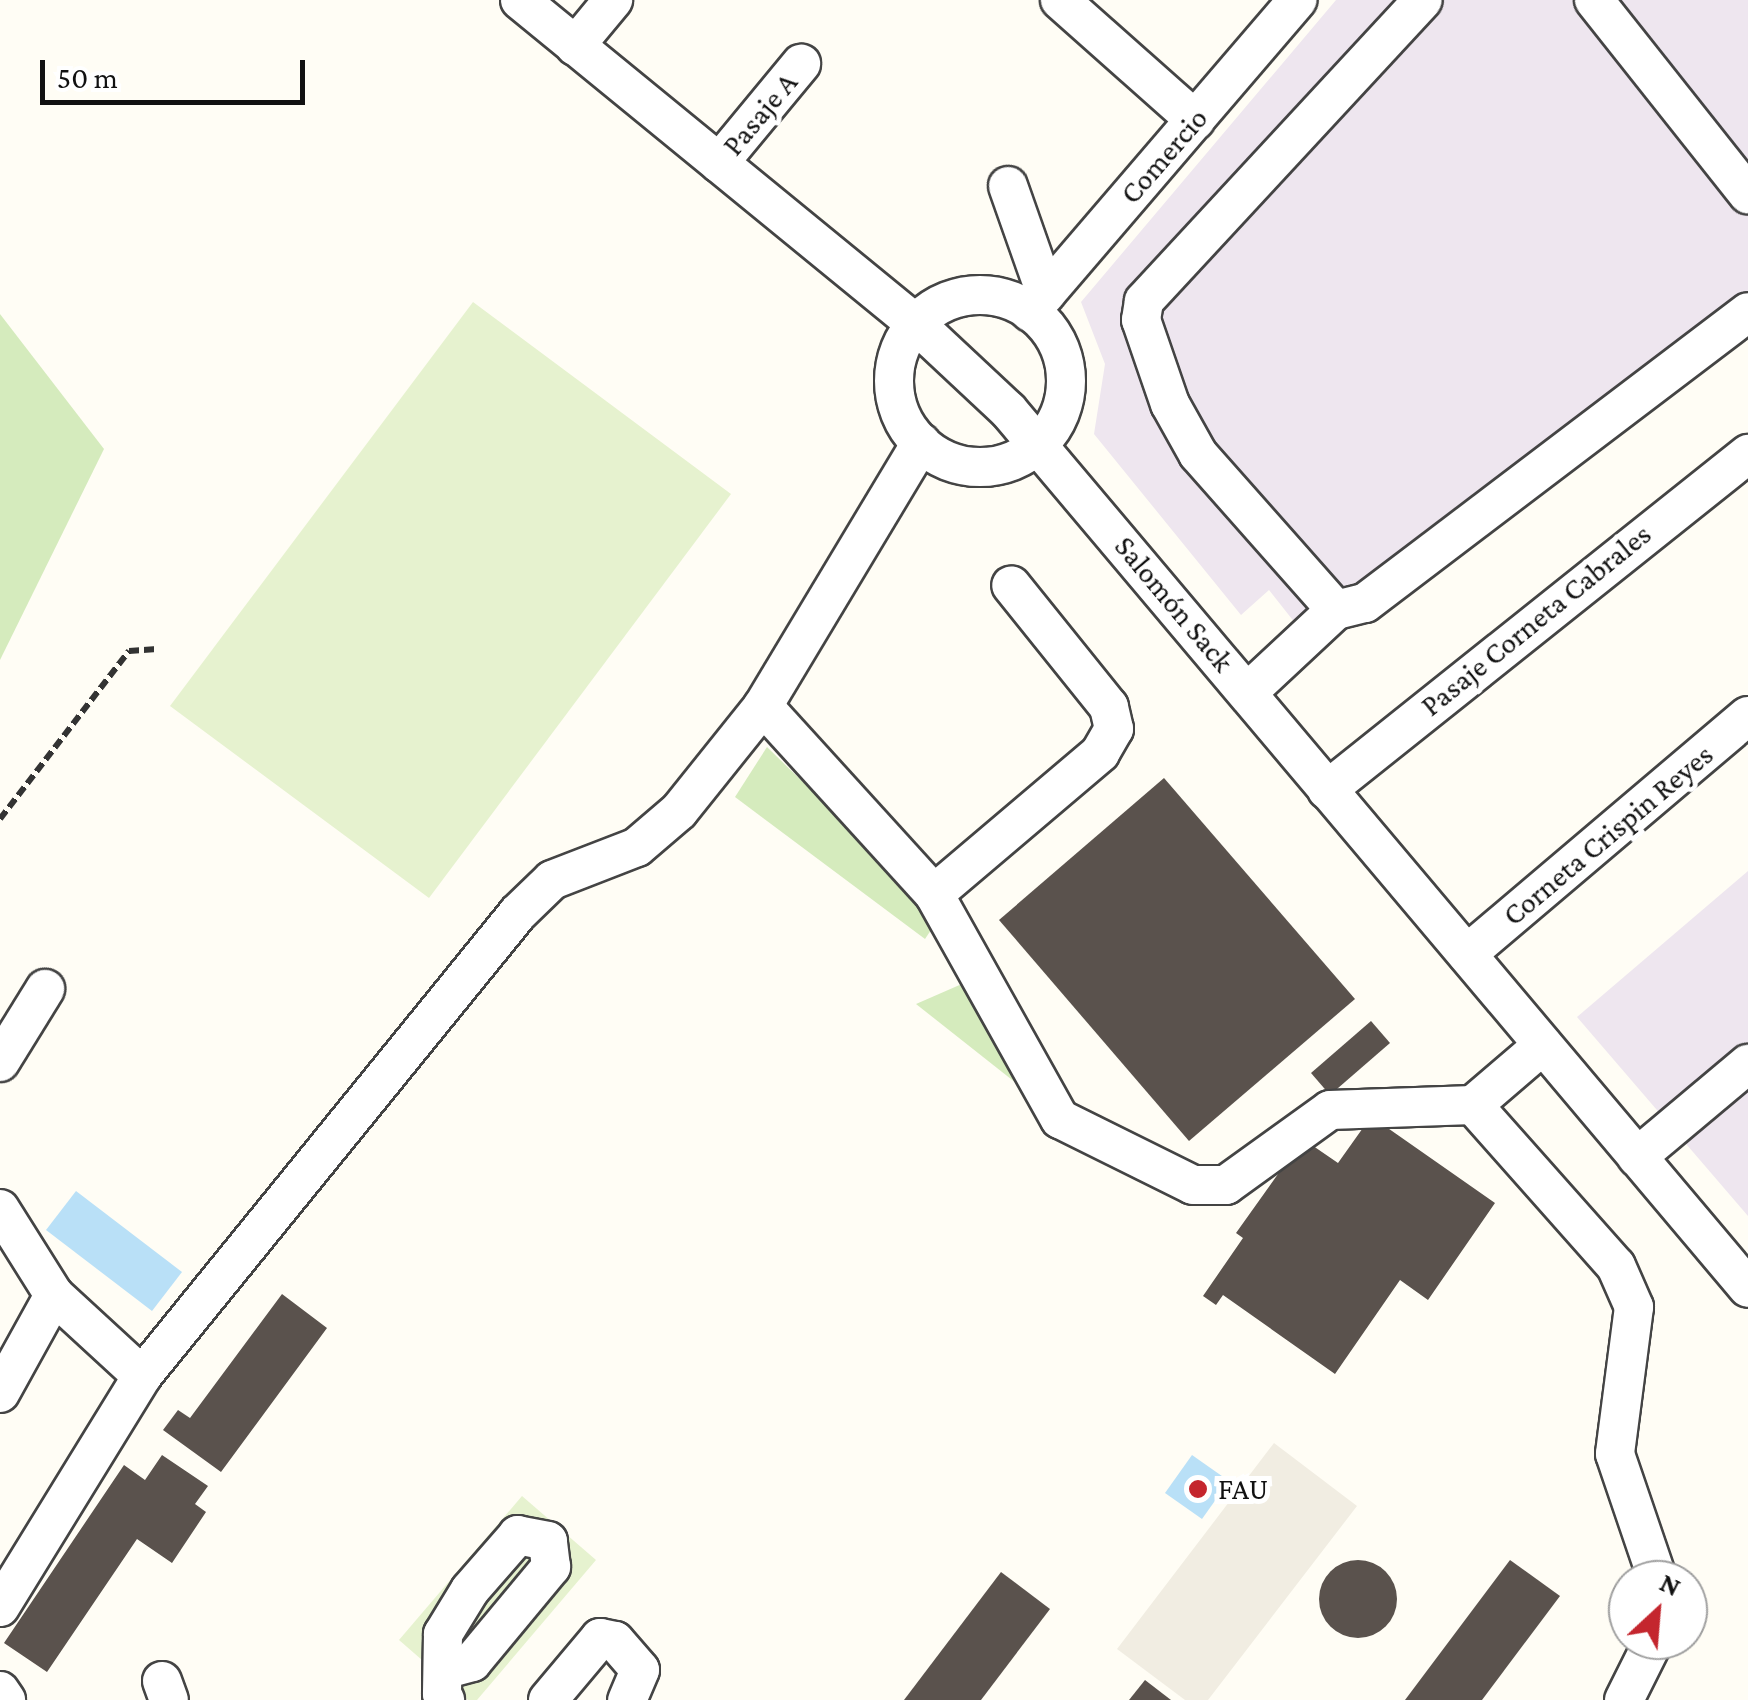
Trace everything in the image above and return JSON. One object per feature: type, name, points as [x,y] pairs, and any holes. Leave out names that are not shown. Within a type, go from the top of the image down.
[{"type":"street","name":"Salomón Sack","points":[[520,0],[916,324],[1039,444],[1748,1288]]},
{"type":"street","points":[[576,46],[613,0]]},
{"type":"street","points":[[1060,0],[1194,120]]},
{"type":"street","name":"Comercio","points":[[1038,303],[1297,0]]},
{"type":"street","points":[[1336,610],[1198,454],[1170,404],[1141,320],[1144,300],[1422,0]]},
{"type":"street","points":[[1594,0],[1748,194]]},
{"type":"street","name":"Pasaje A","points":[[719,163],[801,64]]},
{"type":"street","points":[[1008,186],[1038,303],[1066,376],[1060,413],[1039,444],[1007,463],[970,467],[921,443],[895,394],[898,357],[916,324],[962,297],[1038,303]]},
{"type":"street","points":[[1249,691],[1336,610],[1365,603],[1748,312]]},
{"type":"street","points":[[0,1607],[142,1376],[518,913],[552,880],[637,848],[679,811],[764,706],[921,443]]},
{"type":"street","name":"Pasaje Corneta Cabrales","points":[[1327,790],[1748,454]]},
{"type":"street","points":[[934,894],[1100,754],[1114,729],[1109,707],[1011,585]]},
{"type":"street","points":[[764,706],[934,894],[1060,1119],[1193,1185],[1226,1184],[1330,1110],[1473,1105],[1543,1045]]},
{"type":"street","name":"Corneta Crispin Reyes","points":[[1467,954],[1748,716]]},
{"type":"street","points":[[0,1062],[46,989]]},
{"type":"street","points":[[1638,1157],[1748,1064]]},
{"type":"street","points":[[1473,1105],[1616,1266],[1634,1307],[1615,1454],[1651,1560]]},
{"type":"street","points":[[0,1209],[54,1295],[142,1376]]},
{"type":"street","points":[[0,1393],[54,1295]]},
{"type":"street","points":[[548,1700],[600,1638],[614,1640],[640,1670],[626,1700]]},
{"type":"street","points":[[1624,1700],[1644,1660]]},
{"type":"street","points":[[0,1691],[6,1700]]},
{"type":"path","points":[[0,818],[129,652],[157,649]]},
{"type":"shaded area","points":[[1336,0],[1748,0],[1748,307],[1318,652],[1269,590],[1241,615],[1094,434],[1105,364],[1081,302]]},
{"type":"shaded area","points":[[1748,871],[1748,1216],[1577,1017]]},
{"type":"shaded area","points":[[1274,1443],[1357,1506],[1208,1700],[1185,1700],[1117,1649]]},
{"type":"green space","points":[[473,302],[731,494],[429,898],[170,706]]},
{"type":"green space","points":[[0,314],[104,449],[0,660]]},
{"type":"green space","points":[[767,747],[896,873],[933,927],[925,939],[735,797]]},
{"type":"green space","points":[[971,980],[1024,1083],[1016,1083],[916,1004]]},
{"type":"green space","points":[[522,1496],[596,1560],[477,1700],[468,1700],[399,1640]]},
{"type":"water","points":[[76,1191],[182,1272],[152,1311],[46,1230]]},
{"type":"water","points":[[1192,1455],[1229,1481],[1202,1519],[1165,1493]]},
{"type":"building","points":[[1164,778],[1355,999],[1189,1141],[999,920]]},
{"type":"building","points":[[1371,1021],[1390,1043],[1330,1095],[1311,1073]]},
{"type":"building","points":[[1382,1124],[1495,1203],[1428,1300],[1400,1280],[1335,1374],[1223,1295],[1216,1305],[1203,1296],[1243,1238],[1236,1233],[1303,1139],[1338,1163],[1365,1125]]},
{"type":"building","points":[[282,1294],[327,1328],[221,1472],[163,1430],[178,1410],[190,1418]]},
{"type":"building","points":[[162,1455],[208,1486],[195,1504],[206,1512],[172,1563],[137,1539],[47,1672],[4,1643],[124,1465],[145,1480]]},
{"type":"building","points":[[1350,1560],[1366,1560],[1391,1577],[1397,1599],[1391,1621],[1380,1632],[1366,1638],[1350,1638],[1325,1621],[1319,1607],[1319,1591],[1336,1566]]},
{"type":"building","points":[[1510,1560],[1560,1596],[1482,1700],[1405,1700]]},
{"type":"building","points":[[1001,1572],[1050,1609],[981,1700],[904,1700]]},
{"type":"building","points":[[1145,1680],[1171,1700],[1129,1700]]},
{"type":"place","name":"FAU","points":[[1198,1489]]}]
